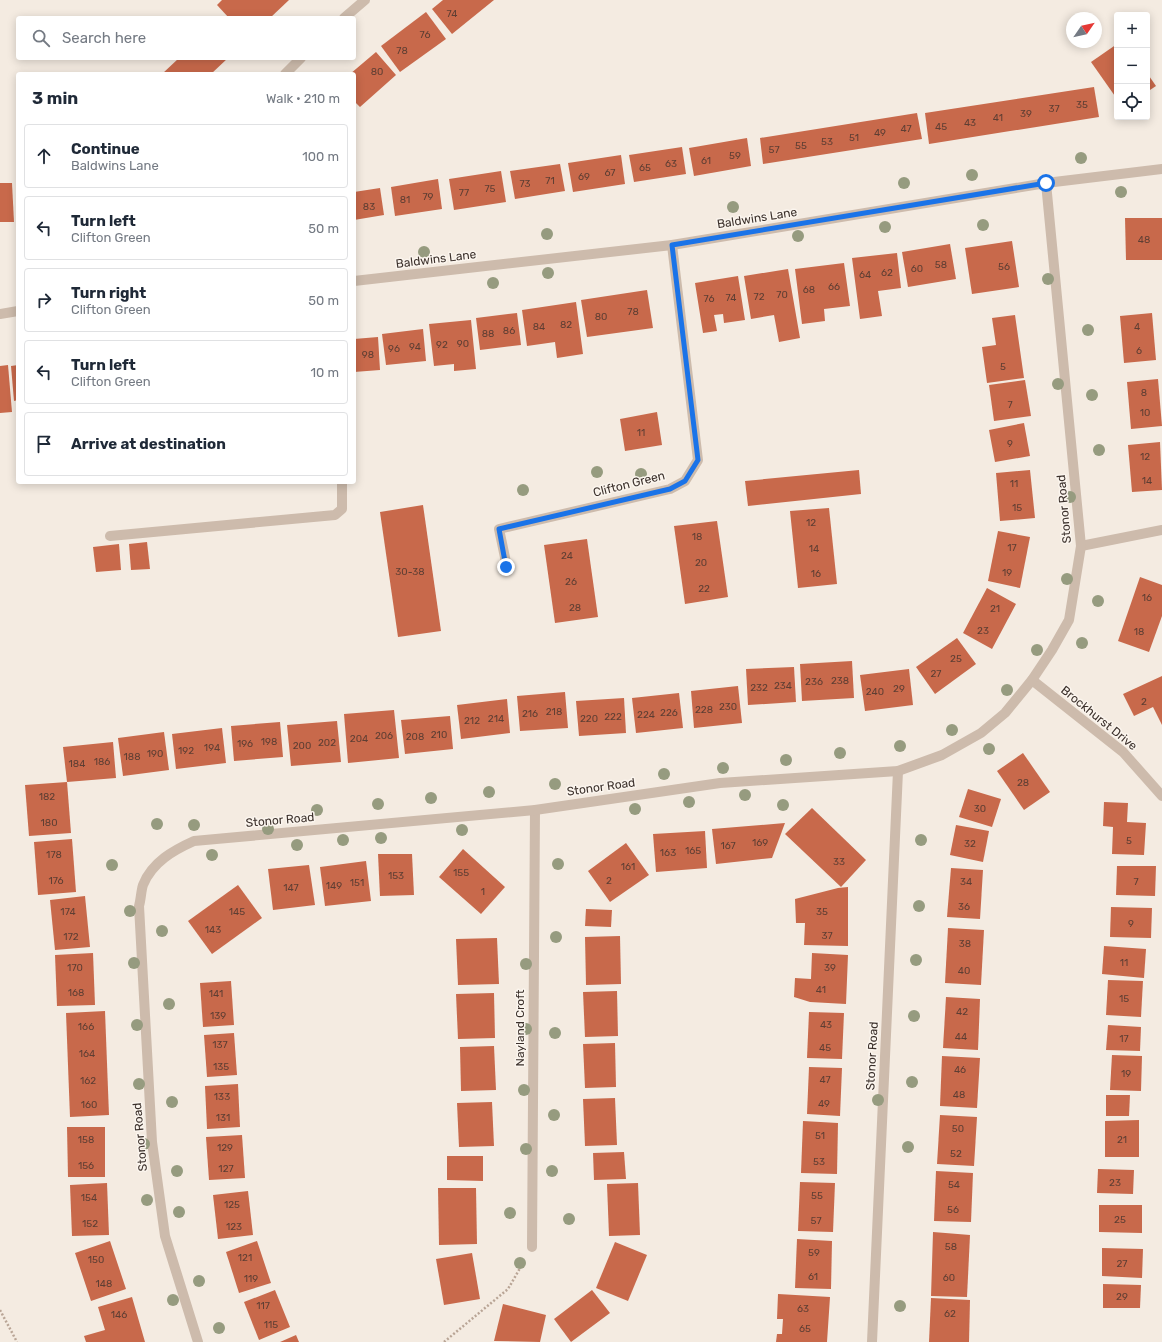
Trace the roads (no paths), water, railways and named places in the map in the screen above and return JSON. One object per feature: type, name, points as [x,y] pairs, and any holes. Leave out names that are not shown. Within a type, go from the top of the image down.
[{"type":"street","points":[[346,16],[365,0]]},
{"type":"street","points":[[287,72],[299,60]]},
{"type":"street","name":"Baldwins Lane","points":[[356,281],[672,245],[1046,183],[1162,169]]},
{"type":"street","name":"Stonor Road","points":[[198,1342],[165,1236],[152,1142],[139,906],[143,884],[154,867],[172,851],[194,841],[535,810],[720,783],[898,771],[942,756],[980,733],[1005,713],[1032,680],[1052,650],[1069,620],[1081,546],[1046,183]]},
{"type":"street","name":"Clifton Green","points":[[506,567],[499,529],[670,489],[685,481],[698,460],[672,245]]},
{"type":"street","points":[[0,314],[16,312]]},
{"type":"street","points":[[110,536],[335,515],[342,509],[342,484]]},
{"type":"street","points":[[1081,546],[1162,530]]},
{"type":"street","name":"Brockhurst Drive","points":[[1032,680],[1123,752],[1162,796]]},
{"type":"street","name":"Stonor Road","points":[[872,1342],[898,771]]},
{"type":"street","name":"Nayland Croft","points":[[532,1247],[535,810]]}]
